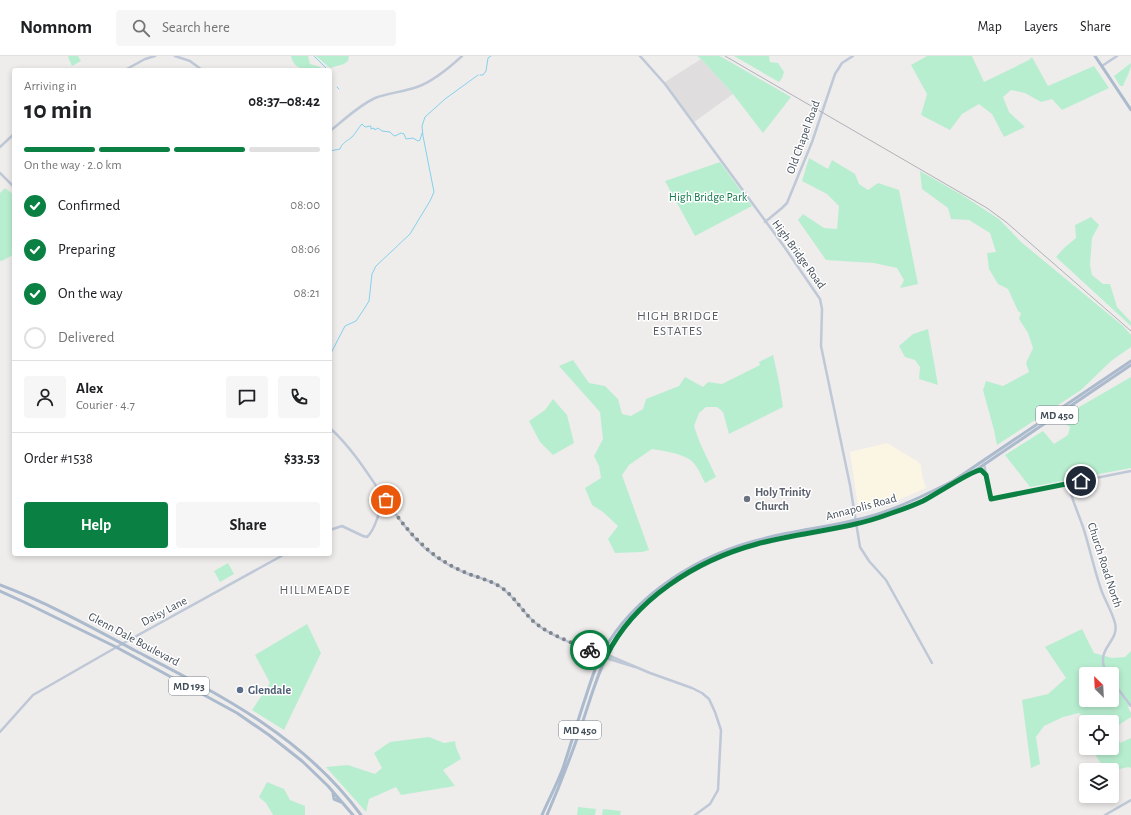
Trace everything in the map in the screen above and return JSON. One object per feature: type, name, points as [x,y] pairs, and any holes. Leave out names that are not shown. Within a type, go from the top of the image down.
[{"type":"main road","points":[[1095,56],[1131,110]]},
{"type":"main road","name":"Annapolis Road","points":[[542,815],[562,769],[594,671],[601,655],[616,632],[634,610],[658,589],[699,563],[730,549],[756,540],[856,522],[888,511],[921,497],[953,481],[1131,361]]},
{"type":"main road","name":"Annapolis Road","points":[[547,815],[566,770],[599,672],[606,657],[619,635],[635,616],[661,592],[691,572],[714,560],[758,544],[888,515],[922,501],[973,472],[1131,365]]},
{"type":"main road","points":[[973,472],[981,470],[986,475]]},
{"type":"main road","name":"Glenn Dale Boulevard","points":[[0,585],[53,607],[209,689],[259,720],[290,742],[317,766],[339,788],[361,815]]},
{"type":"main road","name":"Glenn Dale Boulevard","points":[[0,591],[116,647],[237,713],[283,745],[310,768],[331,789],[353,815]]},
{"type":"street","points":[[129,68],[145,59],[155,56]]},
{"type":"street","points":[[175,56],[190,61],[199,68]]},
{"type":"street","points":[[332,129],[371,100],[380,96],[427,83],[462,56]]},
{"type":"street","name":"High Bridge Road","points":[[640,56],[665,84],[796,263],[821,302],[821,346],[850,485],[856,522]]},
{"type":"street","name":"Old Chapel Road","points":[[765,222],[787,203],[812,142],[835,74],[842,63],[853,56]]},
{"type":"street","points":[[1102,66],[1117,56]]},
{"type":"street","points":[[0,148],[12,136]]},
{"type":"street","points":[[0,173],[12,185]]},
{"type":"street","points":[[332,430],[350,450],[409,531],[433,555],[456,568],[490,581],[501,587],[531,619],[545,630],[606,657],[610,656],[682,684],[702,693],[709,699],[719,721],[722,735],[718,790],[710,804],[695,815]]},
{"type":"street","points":[[983,460],[991,499],[1131,471]]},
{"type":"street","name":"Church Road North","points":[[1068,483],[1100,586],[1115,623],[1115,633],[1106,648],[1103,658],[1104,667]]},
{"type":"street","points":[[332,529],[342,526],[367,537],[371,533],[386,500]]},
{"type":"street","points":[[856,522],[862,552],[886,580],[932,663]]},
{"type":"street","name":"Daisy Lane","points":[[0,732],[33,695],[116,647],[281,556]]},
{"type":"street","points":[[1119,690],[1131,706]]},
{"type":"street","points":[[1105,815],[1131,800]]},
{"type":"shaded area","points":[[701,59],[733,94],[694,122],[665,82]]},
{"type":"shaded area","points":[[887,443],[921,465],[926,488],[891,503],[859,513],[850,452]]},
{"type":"green space","points":[[78,56],[81,61],[72,66],[68,57]]},
{"type":"green space","points":[[291,56],[308,56],[310,64],[321,68],[301,68],[295,65]]},
{"type":"green space","points":[[316,56],[349,56],[348,61],[344,64],[330,68]]},
{"type":"green space","points":[[697,56],[720,56],[791,97],[763,133],[733,94]]},
{"type":"green space","points":[[734,56],[769,56],[770,62],[778,63],[784,72],[782,78],[779,82]]},
{"type":"green space","points":[[927,56],[972,56],[984,82],[1029,60],[1032,57],[1048,86],[1094,66],[1109,88],[1062,110],[1052,99],[1041,102],[1025,93],[1011,90],[1003,97],[1009,112],[1025,127],[1004,137],[992,114],[979,104],[962,114],[950,130],[921,115],[927,94],[911,65]]},
{"type":"green space","points":[[1131,63],[1123,86],[1120,86],[1114,76]]},
{"type":"green space","points":[[809,158],[828,169],[832,160],[855,174],[859,184],[868,190],[878,183],[899,190],[918,284],[900,288],[904,280],[897,268],[874,263],[826,260],[798,220],[803,214],[824,228],[837,229],[839,206],[827,194],[802,181]]},
{"type":"green space","name":"High Bridge Park","points":[[720,162],[752,206],[695,236],[665,181]]},
{"type":"green space","points":[[920,171],[962,195],[999,219],[1021,242],[1123,326],[1131,335],[1131,347],[1111,361],[1081,390],[997,445],[983,390],[986,381],[1003,386],[1029,372],[1026,363],[1033,348],[1028,333],[1019,319],[1021,313],[1018,311],[1008,289],[998,284],[989,269],[987,253],[996,252],[990,233],[969,220],[951,219],[948,208],[922,189]]},
{"type":"green space","points":[[5,188],[12,193],[12,255],[0,261],[0,193]]},
{"type":"green space","points":[[1091,217],[1099,225],[1092,238],[1090,265],[1092,275],[1103,284],[1110,284],[1117,307],[1131,322],[1131,326],[1056,257],[1076,238],[1075,225]]},
{"type":"green space","points":[[928,329],[938,385],[919,379],[920,367],[915,360],[905,357],[899,346],[913,334]]},
{"type":"green space","points":[[773,355],[783,407],[729,434],[723,412],[717,407],[706,407],[699,413],[694,426],[700,443],[716,477],[705,483],[697,467],[689,459],[666,451],[652,449],[629,465],[622,475],[649,550],[642,552],[615,553],[608,539],[618,526],[603,512],[592,505],[585,488],[601,478],[599,466],[594,456],[603,439],[600,412],[559,366],[573,360],[589,383],[605,386],[618,399],[622,414],[631,416],[643,409],[646,399],[679,386],[685,377],[703,387],[708,382],[722,384],[760,365],[759,362]]},
{"type":"green space","points":[[1131,377],[1131,468],[1030,487],[1005,455],[1043,431],[1054,444],[1068,435],[1070,427],[1059,420]]},
{"type":"green space","points":[[553,399],[567,415],[574,443],[553,455],[540,442],[529,421],[545,410]]},
{"type":"green space","points":[[228,563],[234,574],[220,582],[214,571]]},
{"type":"green space","points":[[307,624],[321,653],[284,730],[252,710],[270,683],[255,655]]},
{"type":"green space","points":[[1082,629],[1094,653],[1112,658],[1125,657],[1131,651],[1131,704],[1128,707],[1131,717],[1119,725],[1119,715],[1081,715],[1079,713],[1063,717],[1044,726],[1036,737],[1040,764],[1031,768],[1022,700],[1048,694],[1066,678],[1045,647]]},
{"type":"green space","points":[[429,737],[444,743],[455,741],[461,759],[443,770],[455,786],[401,795],[396,787],[369,799],[366,812],[326,767],[348,765],[375,774],[382,768],[374,753],[390,742]]},
{"type":"green space","points":[[1131,738],[1131,768],[1128,767],[1119,769],[1119,763],[1101,763],[1095,755],[1119,755],[1119,740],[1120,743]]},
{"type":"green space","points":[[267,782],[284,789],[290,800],[305,806],[305,815],[273,815],[266,803],[259,797]]},
{"type":"green space","points":[[578,807],[596,809],[595,815],[577,815]]},
{"type":"green space","points":[[603,809],[621,811],[620,815],[602,815]]},
{"type":"waterway","points":[[314,56],[326,68]]},
{"type":"waterway","points":[[480,75],[483,75],[486,71],[488,58],[491,56]]},
{"type":"waterway","points":[[332,351],[345,326],[356,321],[369,301],[372,274],[376,266],[410,234],[434,192],[423,136],[422,126],[425,117],[445,99],[478,75]]},
{"type":"waterway","points":[[332,151],[340,149],[362,124],[365,127],[371,126],[371,129],[374,128],[375,130],[378,128],[382,131],[390,132],[395,136],[401,133],[404,134],[406,139],[413,138],[418,141],[420,140],[422,133]]},
{"type":"railway","points":[[725,56],[987,208],[1006,222],[1131,331]]},
{"type":"way so far","points":[[386,500],[404,526],[433,555],[456,568],[497,585],[511,596],[528,617],[541,628],[551,634],[590,650]]},
{"type":"place","name":"Holy Trinity Church","points":[[747,499]]},
{"type":"place","name":"Glendale","points":[[240,690]]},
{"type":"district","name":"HIGH BRIDGE ESTATES","points":[[678,322]]},
{"type":"district","name":"HILLMEADE","points":[[315,589]]},
{"type":"route","points":[[590,650],[606,657],[619,635],[627,625],[661,592],[685,575],[704,565],[745,548],[800,534],[856,524],[888,515],[922,501],[978,470],[981,470],[986,475],[991,499],[1081,481]]}]
